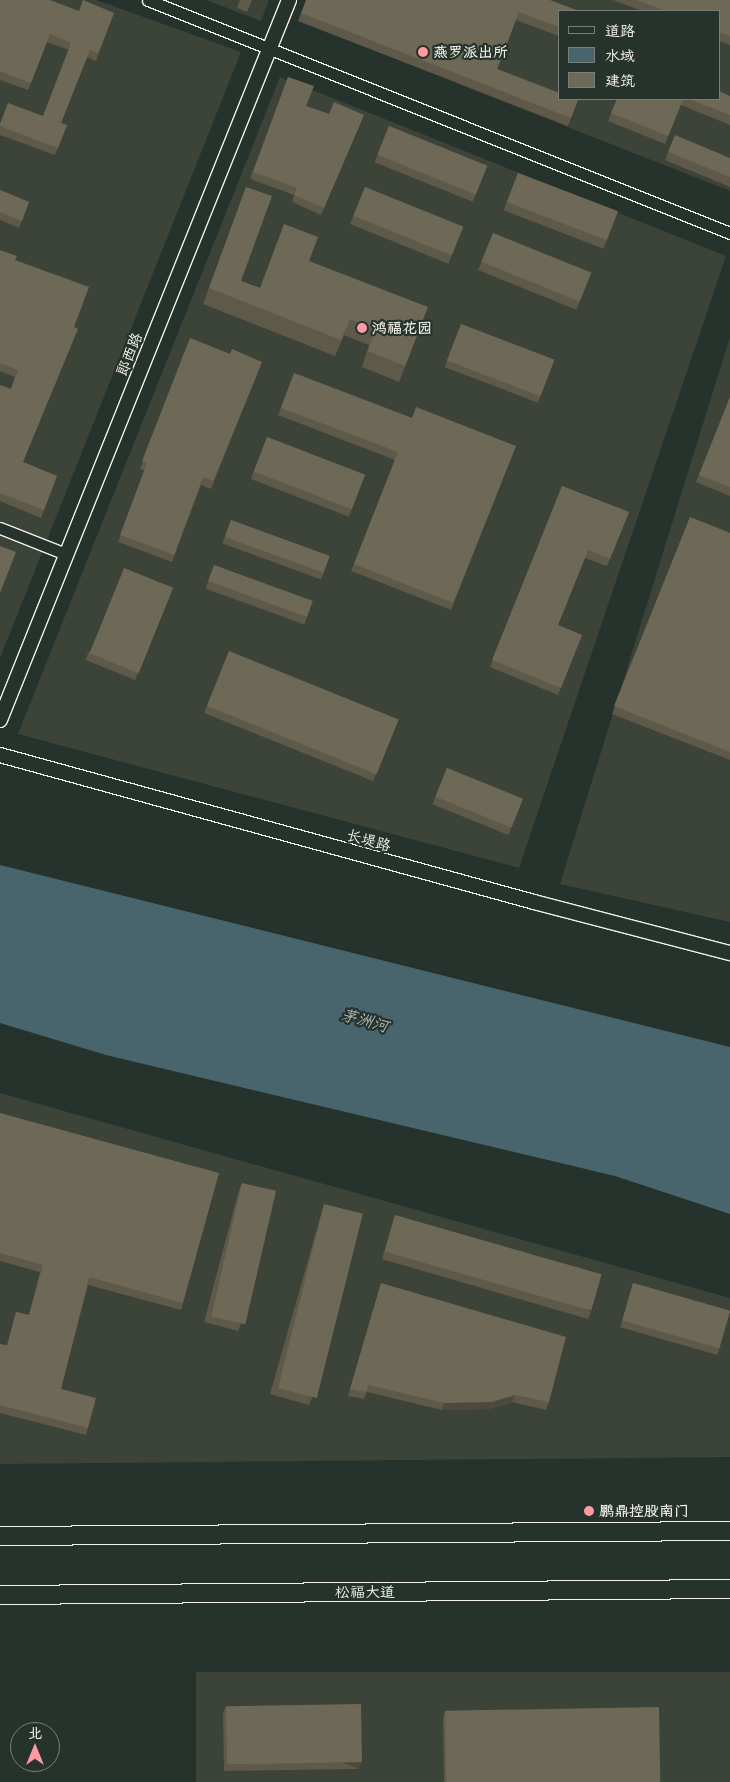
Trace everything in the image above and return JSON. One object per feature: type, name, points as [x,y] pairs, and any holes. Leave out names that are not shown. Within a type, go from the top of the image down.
[{"type":"main road","points":[[0,1536],[730,1531]]},
{"type":"main road","name":"松福大道","points":[[0,1595],[730,1589]]},
{"type":"street","points":[[148,0],[730,233]]},
{"type":"street","name":"郎西路","points":[[0,720],[289,0]]},
{"type":"street","points":[[0,528],[66,554]]},
{"type":"street","name":"长堤路","points":[[0,755],[534,902],[730,953]]},
{"type":"shaded area","points":[[0,0],[96,0],[241,52],[0,658]]},
{"type":"shaded area","points":[[206,0],[269,0],[261,21]]},
{"type":"shaded area","points":[[489,0],[730,0],[730,191],[456,83]]},
{"type":"shaded area","points":[[280,77],[726,256],[519,868],[18,734]]},
{"type":"shaded area","points":[[730,337],[730,922],[560,884]]},
{"type":"shaded area","points":[[0,1093],[730,1298],[730,1457],[0,1464]]},
{"type":"shaded area","points":[[196,1672],[730,1672],[730,1782],[196,1782]]},
{"type":"water","name":"茅洲河","points":[[0,865],[730,1047],[730,1214],[615,1176],[106,1055],[0,1023]]},
{"type":"building","points":[[0,0],[50,0],[79,11],[83,0],[114,13],[98,53],[90,50],[61,123],[67,125],[58,148],[0,126],[0,124],[8,103],[43,116],[71,43],[50,34],[31,83],[0,71]]},
{"type":"building","name":"燕罗派出所","points":[[306,0],[550,0],[576,10],[558,10],[558,27],[519,12],[497,69],[558,93],[558,100],[578,100],[571,118],[301,13]]},
{"type":"building","points":[[637,0],[730,0],[730,36],[720,32],[720,10],[663,10]]},
{"type":"building","points":[[288,77],[314,86],[306,106],[329,114],[334,102],[364,115],[324,208],[294,195],[297,188],[253,172]]},
{"type":"building","points":[[720,91],[730,96],[730,115],[692,100],[720,100]]},
{"type":"building","points":[[617,100],[683,100],[668,136],[611,113]]},
{"type":"building","points":[[389,126],[487,166],[476,194],[377,155]]},
{"type":"building","points":[[675,135],[730,158],[730,177],[668,152]]},
{"type":"building","points":[[518,173],[618,211],[607,240],[507,202]]},
{"type":"building","points":[[246,187],[272,196],[241,281],[260,288],[284,224],[318,237],[309,261],[428,307],[405,366],[368,351],[375,329],[350,319],[341,340],[209,288]]},
{"type":"building","points":[[365,187],[463,227],[452,255],[353,216]]},
{"type":"building","points":[[0,190],[29,202],[22,221],[0,212]]},
{"type":"building","points":[[493,233],[591,273],[580,301],[481,262]]},
{"type":"building","points":[[0,250],[17,256],[15,260],[89,287],[74,327],[78,329],[23,462],[57,476],[44,510],[0,493],[0,385],[11,389],[18,370],[0,363]]},
{"type":"building","points":[[461,324],[554,360],[540,396],[447,360]]},
{"type":"building","points":[[190,338],[230,354],[232,349],[262,362],[213,481],[203,477],[174,555],[120,535],[147,463],[142,461]]},
{"type":"building","points":[[294,373],[412,418],[416,407],[516,446],[453,603],[354,564],[398,452],[281,408]]},
{"type":"building","points":[[730,397],[730,487],[699,475]]},
{"type":"building","points":[[267,437],[365,475],[352,509],[254,472]]},
{"type":"building","points":[[562,486],[629,512],[610,559],[588,550],[558,625],[582,635],[561,688],[492,660]]},
{"type":"building","points":[[690,517],[730,533],[730,752],[614,706]]},
{"type":"building","points":[[231,520],[330,556],[324,573],[225,537]]},
{"type":"building","points":[[0,546],[16,552],[0,593]]},
{"type":"building","points":[[214,565],[313,601],[307,617],[208,581]]},
{"type":"building","points":[[124,568],[173,588],[139,673],[90,653]]},
{"type":"building","points":[[229,651],[399,720],[377,774],[207,706]]},
{"type":"building","points":[[447,768],[523,799],[511,827],[435,797]]},
{"type":"building","points":[[0,1113],[219,1173],[183,1303],[89,1277],[61,1389],[96,1398],[88,1428],[0,1405],[0,1344],[7,1346],[16,1312],[29,1315],[43,1265],[0,1253]]},
{"type":"building","points":[[242,1183],[276,1191],[245,1324],[211,1316]]},
{"type":"building","points":[[324,1204],[363,1214],[317,1398],[278,1388]]},
{"type":"building","points":[[395,1215],[602,1274],[591,1311],[385,1252]]},
{"type":"building","points":[[381,1283],[566,1337],[549,1402],[515,1395],[492,1402],[444,1403],[369,1385],[366,1392],[350,1389]]},
{"type":"building","points":[[633,1283],[730,1311],[719,1348],[622,1320]]},
{"type":"building","points":[[361,1704],[362,1762],[227,1764],[226,1706]]},
{"type":"building","points":[[659,1707],[660,1782],[446,1782],[445,1711]]},
{"type":"place","name":"燕罗派出所","points":[[423,52]]},
{"type":"place","name":"鸿福花园","points":[[362,328]]},
{"type":"place","name":"鹏鼎控股南门","points":[[589,1511]]}]
